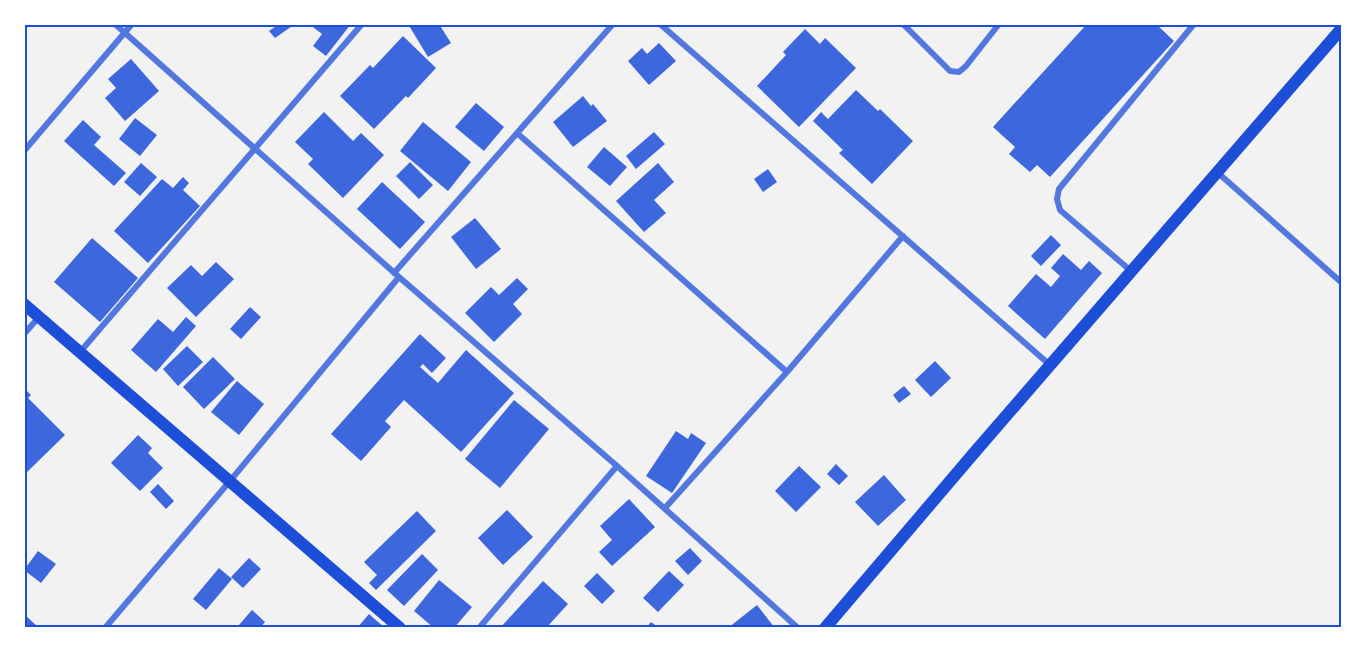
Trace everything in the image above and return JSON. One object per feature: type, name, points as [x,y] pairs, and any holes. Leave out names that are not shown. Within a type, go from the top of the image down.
[{"type":"main road","points":[[825,628],[1342,28]]},
{"type":"main road","points":[[24,304],[400,628]]},
{"type":"street","points":[[115,24],[798,628]]},
{"type":"street","points":[[24,151],[132,24]]},
{"type":"street","points":[[80,352],[362,24]]},
{"type":"street","points":[[105,628],[230,482],[397,275],[613,24]]},
{"type":"street","points":[[660,24],[1050,365]]},
{"type":"street","points":[[903,24],[950,71],[959,72],[999,24]]},
{"type":"street","points":[[1131,272],[1060,210],[1059,189],[1194,24]]},
{"type":"street","points":[[517,133],[787,372]]},
{"type":"street","points":[[1217,172],[1342,283]]},
{"type":"street","points":[[664,508],[787,372],[903,236]]},
{"type":"street","points":[[24,334],[39,317]]},
{"type":"street","points":[[479,628],[617,466]]},
{"type":"building","points":[[279,24],[295,24],[275,38],[269,31]]},
{"type":"building","points":[[309,24],[351,24],[326,56],[313,46],[322,34]]},
{"type":"building","points":[[408,24],[439,24],[451,43],[428,57]]},
{"type":"building","points":[[1087,24],[1156,24],[1174,41],[1050,177],[1037,165],[1030,172],[1009,154],[1015,147],[993,127]]},
{"type":"building","points":[[805,29],[820,44],[825,38],[856,68],[799,127],[757,86],[786,55],[783,52]]},
{"type":"building","points":[[403,36],[436,68],[374,129],[340,96],[370,65],[373,68]]},
{"type":"building","points":[[659,43],[676,61],[649,85],[628,61],[642,48],[647,54]]},
{"type":"building","points":[[131,59],[159,91],[125,121],[105,98],[116,88],[108,79]]},
{"type":"building","points":[[856,90],[878,111],[880,109],[913,141],[872,184],[839,153],[843,150],[813,121],[821,112],[828,119]]},
{"type":"building","points":[[583,96],[607,121],[573,147],[553,122]]},
{"type":"building","points":[[476,103],[504,127],[484,151],[455,127]]},
{"type":"building","points":[[324,112],[353,141],[361,133],[384,155],[343,198],[308,164],[313,159],[295,142]]},
{"type":"building","points":[[135,118],[157,135],[140,156],[119,139]]},
{"type":"building","points":[[83,120],[101,137],[94,145],[126,173],[114,186],[64,141]]},
{"type":"building","points":[[423,122],[471,162],[448,191],[400,151]]},
{"type":"building","points":[[654,132],[665,144],[636,169],[626,156]]},
{"type":"building","points":[[604,147],[627,167],[610,186],[587,167]]},
{"type":"building","points":[[410,162],[433,185],[419,199],[396,176]]},
{"type":"building","points":[[141,163],[157,177],[140,196],[124,182]]},
{"type":"building","points":[[658,163],[674,182],[654,200],[666,213],[644,232],[616,201]]},
{"type":"building","points":[[768,169],[777,182],[763,192],[754,179]]},
{"type":"building","points":[[183,177],[189,183],[183,190],[200,206],[148,263],[114,231],[162,179],[173,188]]},
{"type":"building","points":[[382,182],[425,222],[400,249],[357,209]]},
{"type":"building","points":[[475,218],[501,249],[476,269],[451,237]]},
{"type":"building","points":[[1051,235],[1061,245],[1041,266],[1031,256]]},
{"type":"building","points":[[92,238],[138,278],[100,322],[54,282]]},
{"type":"building","points":[[1063,254],[1081,270],[1089,261],[1102,273],[1045,339],[1008,306],[1036,274],[1051,287],[1060,276],[1051,268]]},
{"type":"building","points":[[216,262],[234,279],[196,317],[167,288],[191,265],[202,276]]},
{"type":"building","points":[[517,278],[528,289],[513,304],[522,314],[494,342],[465,313],[491,287],[499,295]]},
{"type":"building","points":[[250,307],[261,317],[241,339],[230,329]]},
{"type":"building","points":[[186,317],[196,326],[156,372],[131,350],[158,319],[173,332]]},
{"type":"building","points":[[420,334],[446,358],[432,373],[423,364],[420,367],[438,383],[466,350],[514,393],[461,452],[404,400],[385,421],[391,427],[361,461],[331,434]]},
{"type":"building","points":[[187,346],[203,362],[178,386],[163,369]]},
{"type":"building","points":[[213,357],[235,379],[204,409],[183,387]]},
{"type":"building","points":[[935,361],[951,378],[931,397],[915,380]]},
{"type":"building","points":[[237,381],[264,404],[239,435],[211,412]]},
{"type":"building","points":[[904,386],[911,394],[899,403],[893,395]]},
{"type":"building","points":[[24,388],[31,395],[28,398],[65,435],[24,475]]},
{"type":"building","points":[[514,400],[549,429],[500,488],[465,459]]},
{"type":"building","points":[[676,431],[688,439],[691,433],[706,443],[672,493],[646,476]]},
{"type":"building","points":[[138,435],[152,448],[148,453],[163,468],[140,491],[111,463]]},
{"type":"building","points":[[836,464],[848,476],[839,485],[827,474]]},
{"type":"building","points":[[799,466],[821,487],[796,512],[775,491]]},
{"type":"building","points":[[884,475],[906,500],[878,526],[855,502]]},
{"type":"building","points":[[158,484],[174,501],[166,509],[150,492]]},
{"type":"building","points":[[629,499],[655,527],[612,566],[599,552],[612,540],[600,526]]},
{"type":"building","points":[[507,510],[533,537],[503,565],[478,538]]},
{"type":"building","points":[[417,511],[436,531],[376,590],[369,583],[377,575],[364,562]]},
{"type":"building","points":[[690,548],[702,561],[688,575],[675,561]]},
{"type":"building","points":[[38,551],[56,564],[41,583],[24,570]]},
{"type":"building","points":[[422,554],[438,570],[404,606],[387,590]]},
{"type":"building","points":[[249,558],[261,569],[243,588],[231,577]]},
{"type":"building","points":[[219,568],[232,579],[206,610],[193,599]]},
{"type":"building","points":[[669,571],[684,585],[658,612],[643,598]]},
{"type":"building","points":[[597,573],[615,591],[602,604],[584,586]]},
{"type":"building","points":[[439,580],[472,607],[454,628],[434,628],[414,611]]},
{"type":"building","points":[[543,581],[568,604],[546,628],[500,628]]},
{"type":"building","points":[[757,605],[775,628],[728,628]]},
{"type":"building","points":[[252,610],[265,622],[260,628],[242,628],[239,625]]},
{"type":"building","points":[[24,614],[39,628],[24,628]]},
{"type":"building","points":[[369,614],[385,628],[357,628]]},
{"type":"building","points":[[651,622],[659,628],[646,628]]}]
